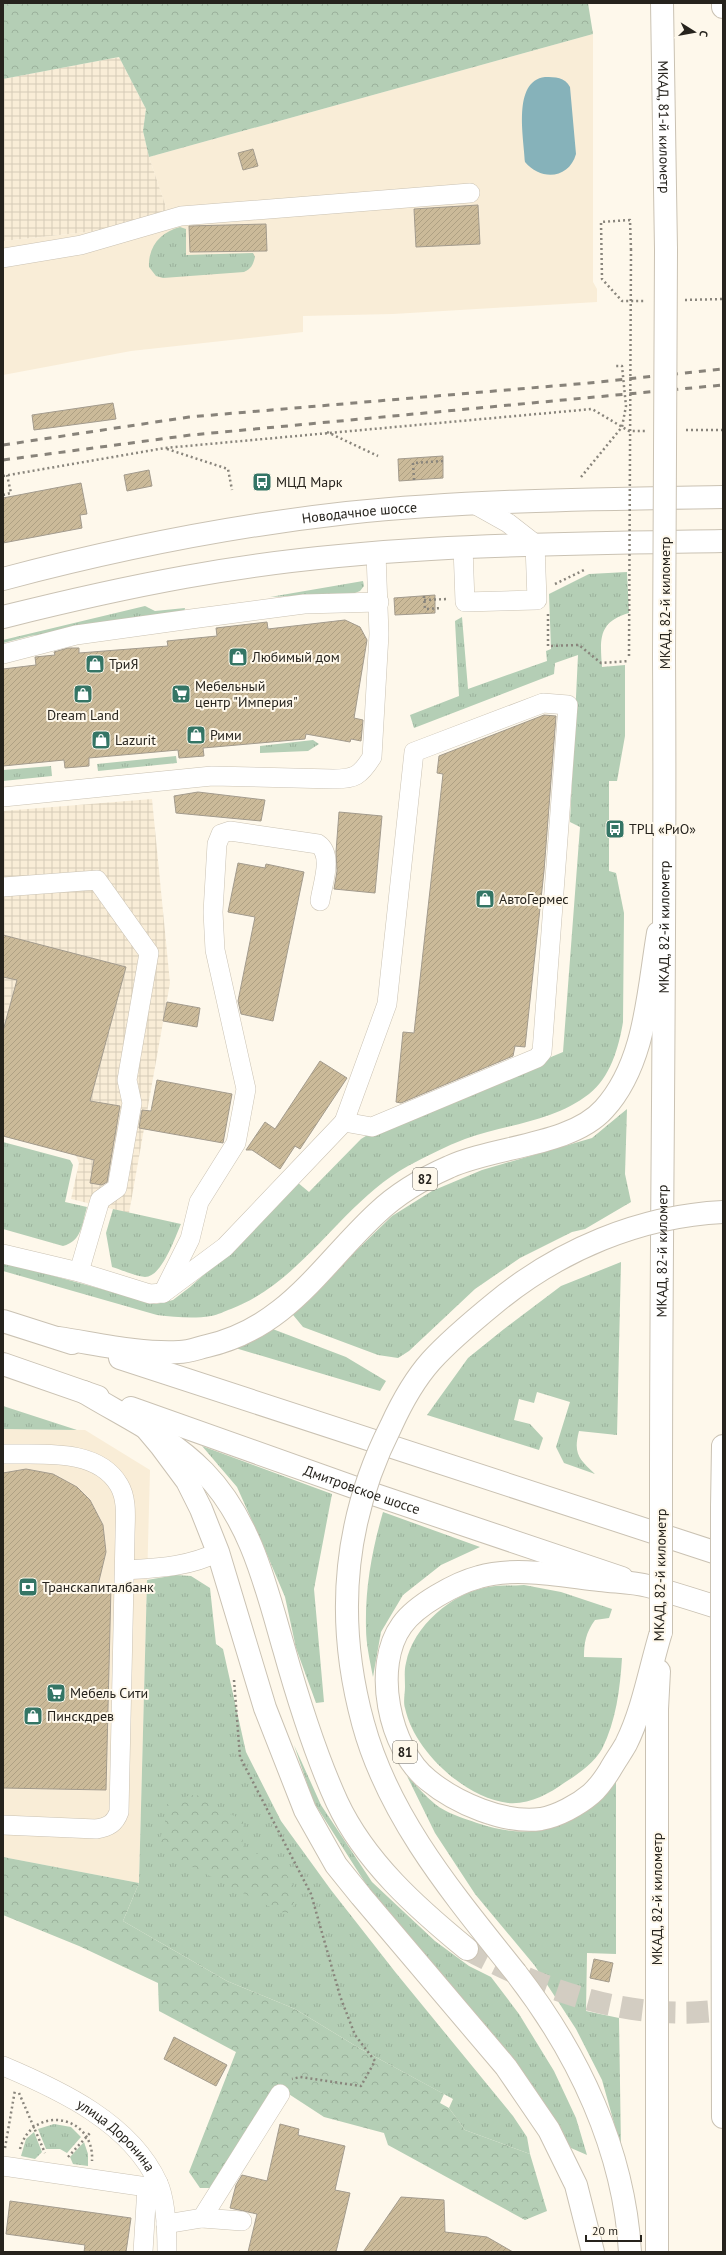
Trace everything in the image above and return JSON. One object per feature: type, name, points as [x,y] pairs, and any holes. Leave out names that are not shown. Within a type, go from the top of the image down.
[{"type":"main road","name":"МКАД, 81-й километр","points":[[662,3],[666,250]]},
{"type":"main road","name":"МКАД, 82-й километр","points":[[657,2252],[657,1709],[660,1632],[662,1080],[665,885],[664,657],[666,250]]},
{"type":"main road","name":"Новодачное шоссе","points":[[3,579],[173,538],[348,513],[474,504],[582,499],[723,497]]},
{"type":"main road","points":[[3,617],[185,577],[273,564],[463,547],[535,544],[723,541]]},
{"type":"main road","name":"82","points":[[58,1338],[150,1352],[182,1352],[220,1343],[261,1326],[294,1299],[378,1212],[416,1185],[450,1166],[485,1154],[547,1140],[582,1126],[603,1110],[622,1086],[636,1054],[646,1004],[665,885]]},
{"type":"main road","points":[[630,2252],[621,2188],[604,2127],[588,2090],[564,2042],[540,2004],[426,1857],[376,1762],[363,1723],[351,1672],[347,1623],[348,1570],[356,1514],[374,1458],[399,1408],[429,1363],[464,1328],[512,1288],[568,1253],[641,1226],[706,1213],[723,1212]]},
{"type":"main road","points":[[3,1321],[723,1555]]},
{"type":"main road","name":"Дмитровское шоссе","points":[[3,1364],[380,1496],[646,1586],[723,1609]]},
{"type":"main road","points":[[84,1392],[173,1445],[204,1472],[245,1531],[259,1562],[293,1681],[338,1803],[366,1849],[399,1888],[431,1919],[467,1949]]},
{"type":"main road","points":[[144,1427],[161,1446],[187,1481],[218,1552],[265,1708],[305,1810],[340,1870],[506,2067],[549,2130],[576,2185],[593,2252]]},
{"type":"main road","points":[[723,1446],[723,2117]]},
{"type":"main road","points":[[689,1544],[723,1551]]},
{"type":"main road","name":"81","points":[[646,1586],[517,1572],[479,1577],[454,1588],[420,1606],[402,1625],[389,1651],[387,1684],[390,1718],[404,1750],[427,1780],[458,1799],[486,1812],[516,1819],[542,1819],[567,1810],[593,1793],[607,1774],[626,1743],[641,1702],[660,1632]]},
{"type":"street","points":[[3,258],[80,245],[181,216],[470,192]]},
{"type":"street","points":[[463,547],[465,602],[537,600],[535,544],[508,523],[474,504]]},
{"type":"street","points":[[3,797],[212,776],[348,779],[360,774],[372,757],[379,634],[376,554]]},
{"type":"street","points":[[3,654],[76,635],[191,619],[304,604],[379,602]]},
{"type":"street","points":[[3,1254],[80,1272],[150,1294],[163,1293],[225,1247],[344,1122],[387,1004],[414,752],[543,703],[568,705],[542,1052],[537,1058],[372,1127],[344,1122]]},
{"type":"street","points":[[163,1293],[190,1239],[199,1202],[236,1143],[246,1089],[215,950],[213,912],[217,844],[221,834],[230,831],[318,844],[324,848],[327,856],[320,901]]},
{"type":"street","points":[[3,887],[97,880],[149,953],[127,1080],[132,1103],[117,1188],[100,1200],[80,1272]]},
{"type":"street","points":[[3,1454],[59,1455],[82,1459],[112,1476],[120,1486],[125,1502],[125,1570],[119,1812],[115,1821],[105,1828],[96,1829],[3,1825]]},
{"type":"street","points":[[125,1570],[160,1568],[202,1560],[218,1552]]},
{"type":"street","name":"улица Доронина","points":[[3,2066],[68,2097],[104,2120],[124,2137],[140,2155],[153,2185],[166,2224],[167,2252]]},
{"type":"street","points":[[202,2218],[280,2094]]},
{"type":"street","points":[[9,2162],[54,2173],[153,2185],[143,2252]]},
{"type":"street","points":[[166,2224],[202,2218],[242,2221]]},
{"type":"path","points":[[622,301],[602,279],[601,222],[630,220],[629,656]]},
{"type":"path","points":[[581,477],[622,427],[626,406],[622,366],[614,366]]},
{"type":"path","points":[[3,476],[165,448],[326,432],[592,409]]},
{"type":"path","points":[[326,432],[378,456]]},
{"type":"path","points":[[165,448],[228,469],[232,490]]},
{"type":"path","points":[[414,480],[413,463],[443,461]]},
{"type":"path","points":[[3,494],[11,493],[7,475]]},
{"type":"path","points":[[553,585],[584,570]]},
{"type":"path","points":[[424,596],[425,609],[441,608]]},
{"type":"path","points":[[424,600],[448,599]]},
{"type":"path","points":[[548,610],[548,646],[579,645],[601,663],[629,661]]},
{"type":"path","points":[[234,1674],[240,1757],[312,1894],[340,1996],[355,2035],[375,2061],[361,2086],[300,2077],[285,2082],[280,2094]]},
{"type":"path","points":[[9,2162],[16,2086],[54,2173],[86,2136],[104,2120]]},
{"type":"path","points":[[9,2162],[19,2156],[22,2142],[34,2127],[46,2121],[59,2120],[71,2123],[86,2136],[92,2147],[92,2160],[86,2178]]},
{"type":"shaded area","points":[[593,34],[593,282],[597,289],[597,302],[393,314],[303,316],[303,332],[131,351],[3,375],[3,241],[106,230],[167,210],[149,157]]},
{"type":"shaded area","points":[[119,57],[146,109],[143,131],[149,157],[167,210],[106,230],[3,241],[3,79]]},
{"type":"shaded area","points":[[152,799],[170,983],[129,1213],[71,1199],[79,1163],[76,1155],[3,1136],[3,811]]},
{"type":"shaded area","points":[[3,1429],[85,1430],[150,1470],[139,1883],[3,1857]]},
{"type":"green space","points":[[3,3],[588,3],[593,34],[149,157],[143,131],[146,109],[119,57],[3,79]]},
{"type":"green space","points":[[180,227],[186,229],[186,255],[253,253],[255,257],[250,268],[244,272],[163,278],[156,276],[149,267],[149,259],[153,246],[167,232]]},
{"type":"green space","points":[[627,572],[629,613],[611,621],[606,627],[601,640],[602,667],[625,665],[625,736],[617,781],[609,781],[609,871],[616,873],[624,913],[623,1022],[616,1052],[603,1080],[589,1094],[560,1111],[545,1117],[465,1139],[408,1166],[384,1182],[362,1200],[280,1280],[257,1296],[216,1315],[191,1318],[157,1315],[3,1271],[3,1262],[156,1304],[173,1300],[226,1255],[297,1182],[309,1192],[361,1139],[374,1131],[563,1052],[580,827],[570,822],[578,655],[555,663],[554,674],[414,728],[410,715],[459,696],[455,621],[462,617],[468,689],[547,661],[546,651],[551,649],[549,594],[589,574]]},
{"type":"green space","points":[[363,581],[364,586],[360,591],[355,593],[270,597]]},
{"type":"green space","points":[[145,606],[155,611],[185,608],[184,613],[30,636],[3,643],[3,640]]},
{"type":"green space","points":[[313,740],[319,744],[308,751],[260,753],[260,746]]},
{"type":"green space","points":[[176,756],[177,763],[98,771],[97,764]]},
{"type":"green space","points":[[51,766],[52,776],[3,781],[3,770]]},
{"type":"green space","points":[[627,1109],[625,1174],[631,1202],[585,1229],[572,1232],[520,1258],[475,1289],[409,1351],[398,1358],[378,1355],[303,1327],[289,1310],[360,1247],[392,1216],[432,1191],[482,1170],[592,1138]]},
{"type":"green space","points":[[3,1142],[70,1160],[73,1165],[65,1202],[87,1207],[78,1236],[69,1244],[63,1246],[3,1229]]},
{"type":"green space","points":[[113,1209],[181,1224],[162,1264],[157,1271],[151,1275],[145,1277],[112,1267],[106,1233]]},
{"type":"green space","points":[[621,1262],[617,1435],[579,1431],[577,1439],[577,1451],[581,1460],[595,1474],[564,1463],[556,1447],[570,1402],[537,1392],[534,1403],[519,1399],[514,1420],[530,1424],[543,1438],[539,1450],[427,1415],[468,1358],[504,1329],[561,1286]]},
{"type":"green space","points":[[270,1328],[346,1357],[386,1381],[380,1391],[232,1347]]},
{"type":"green space","points":[[3,1406],[77,1430],[3,1429]]},
{"type":"green space","points":[[202,1446],[332,1494],[314,1589],[324,1702],[316,1703],[296,1648],[285,1597],[237,1487]]},
{"type":"green space","points":[[383,1512],[480,1547],[441,1565],[403,1595],[381,1632],[373,1677],[366,1634],[366,1613],[368,1584]]},
{"type":"green space","points":[[176,1575],[191,1576],[210,1588],[216,1644],[223,1649],[246,1752],[281,1821],[331,1890],[396,1973],[513,2116],[527,2137],[530,2154],[465,2130],[449,2108],[453,2099],[359,2048],[295,2009],[227,1981],[123,1921],[139,1883],[147,1580]]},
{"type":"green space","points":[[524,1585],[561,1592],[612,1609],[609,1618],[595,1620],[589,1629],[584,1647],[584,1657],[622,1658],[614,1716],[607,1738],[599,1754],[580,1772],[552,1791],[531,1800],[508,1803],[492,1799],[475,1792],[444,1770],[430,1756],[410,1724],[404,1706],[405,1669],[410,1649],[417,1636],[436,1613],[448,1604],[474,1590],[497,1586]]},
{"type":"green space","points":[[294,1745],[321,1805],[372,1882],[435,1941],[469,1966],[491,1977],[519,2014],[554,2071],[576,2118],[587,2155],[571,2148],[524,2076],[495,2037],[454,1993],[371,1892],[313,1801]]},
{"type":"green space","points":[[407,1776],[431,1801],[449,1813],[499,1829],[519,1831],[537,1830],[553,1826],[569,1819],[584,1809],[616,1781],[616,1954],[587,1953],[586,2011],[619,2018],[621,2148],[602,2080],[576,2029],[535,1966],[475,1894],[435,1833]]},
{"type":"green space","points":[[193,1795],[203,1796],[213,1807],[243,1821],[244,1851],[255,1854],[273,1854],[294,1886],[294,1905],[289,1913],[280,1912],[163,1852],[158,1843],[165,1825],[165,1806],[173,1800]]},
{"type":"green space","points":[[3,1857],[139,1883],[123,1921],[227,1981],[295,2009],[359,2048],[444,2094],[440,2103],[449,2108],[465,2130],[530,2154],[547,2211],[525,2220],[388,2145],[384,2133],[324,2117],[278,2087],[215,2188],[200,2188],[189,2172],[236,2052],[159,2011],[158,1983],[79,1946],[3,1915]]},
{"type":"green space","points":[[54,2124],[71,2127],[81,2137],[67,2153],[60,2149],[46,2149],[38,2129]]},
{"type":"green space","points":[[34,2132],[42,2152],[35,2159],[21,2156],[26,2139]]},
{"type":"green space","points":[[84,2142],[88,2154],[88,2166],[73,2164],[70,2157]]},
{"type":"water","points":[[545,77],[563,79],[570,87],[576,154],[567,168],[561,173],[554,174],[539,172],[531,168],[525,162],[522,126],[524,99],[528,89],[535,81]]},
{"type":"building","points":[[253,149],[258,166],[243,170],[238,153]]},
{"type":"building","points":[[478,205],[480,244],[416,247],[414,209]]},
{"type":"building","points":[[266,224],[267,251],[190,252],[189,226]]},
{"type":"building","points":[[113,403],[116,419],[34,430],[32,415]]},
{"type":"building","points":[[443,456],[443,478],[399,481],[398,459]]},
{"type":"building","points":[[149,470],[152,486],[127,491],[124,475]]},
{"type":"building","points":[[81,483],[87,514],[80,515],[82,528],[3,543],[3,498]]},
{"type":"building","points":[[435,595],[435,613],[395,615],[394,598]]},
{"type":"building","name":"Мебельный центр \"Империя\"","points":[[345,620],[360,627],[367,640],[354,718],[363,720],[361,741],[351,739],[350,742],[306,734],[305,739],[203,748],[204,756],[179,758],[178,750],[89,758],[89,766],[65,768],[64,760],[3,766],[3,669],[36,665],[35,657],[55,655],[54,652],[68,648],[79,648],[79,653],[168,646],[167,641],[217,636],[216,628],[267,622],[268,629]]},
{"type":"building","name":"АвтоГермес","points":[[544,715],[556,716],[544,871],[525,1047],[515,1046],[513,1056],[401,1103],[396,1102],[403,1032],[414,1033],[443,774],[437,773],[439,756]]},
{"type":"building","points":[[198,792],[265,800],[261,821],[176,813],[174,796]]},
{"type":"building","points":[[339,812],[382,816],[375,893],[334,889],[337,871],[336,852]]},
{"type":"building","points":[[238,863],[265,868],[266,864],[304,872],[273,1021],[241,1014],[238,1001],[255,917],[228,912]]},
{"type":"building","points":[[3,935],[126,967],[90,1101],[120,1106],[107,1182],[102,1185],[90,1183],[94,1160],[3,1136],[3,1031],[17,980],[3,977]]},
{"type":"building","points":[[167,1002],[200,1008],[197,1027],[163,1021]]},
{"type":"building","points":[[320,1061],[347,1078],[300,1149],[295,1146],[280,1169],[252,1150],[246,1150],[265,1122],[275,1129]]},
{"type":"building","points":[[157,1080],[232,1094],[223,1143],[139,1128],[142,1110],[151,1111]]},
{"type":"building","name":"Мебель Сити","points":[[26,1469],[53,1474],[77,1487],[90,1500],[103,1525],[106,1552],[98,1585],[111,1586],[106,1790],[3,1788],[3,1473]]},
{"type":"building","points":[[594,1959],[613,1963],[609,1982],[590,1978]]},
{"type":"building","points":[[174,2037],[227,2065],[216,2086],[164,2059]]},
{"type":"building","points":[[280,2124],[299,2129],[298,2135],[345,2146],[335,2190],[350,2193],[336,2252],[248,2252],[257,2214],[230,2208],[236,2185],[242,2175],[267,2181]]},
{"type":"building","points":[[401,2197],[444,2200],[445,2232],[487,2237],[513,2252],[363,2252]]},
{"type":"building","points":[[10,2201],[131,2218],[126,2252],[84,2252],[85,2245],[6,2234]]},
{"type":"tunnel","points":[[467,1949],[527,1978],[590,2000],[656,2012],[689,2013],[723,2010]]},
{"type":"railway","points":[[3,445],[189,417],[589,383],[723,369]]},
{"type":"railway","points":[[3,460],[191,435],[723,385]]},
{"type":"place","name":"МЦД Марк","points":[[262,482]]},
{"type":"place","name":"Любимый дом","points":[[238,657]]},
{"type":"place","name":"ТриЯ","points":[[95,664]]},
{"type":"place","name":"Dream Land","points":[[83,694]]},
{"type":"place","name":"Мебельный центр \"Империя\"","points":[[181,694]]},
{"type":"place","name":"Рими","points":[[196,735]]},
{"type":"place","name":"Lazurit","points":[[101,740]]},
{"type":"place","name":"ТРЦ «РиО»","points":[[615,829]]},
{"type":"place","name":"АвтоГермес","points":[[485,899]]},
{"type":"place","name":"Транскапиталбанк","points":[[28,1587]]},
{"type":"place","name":"Мебель Сити","points":[[56,1693]]},
{"type":"place","name":"Пинскдрев","points":[[33,1716]]}]
